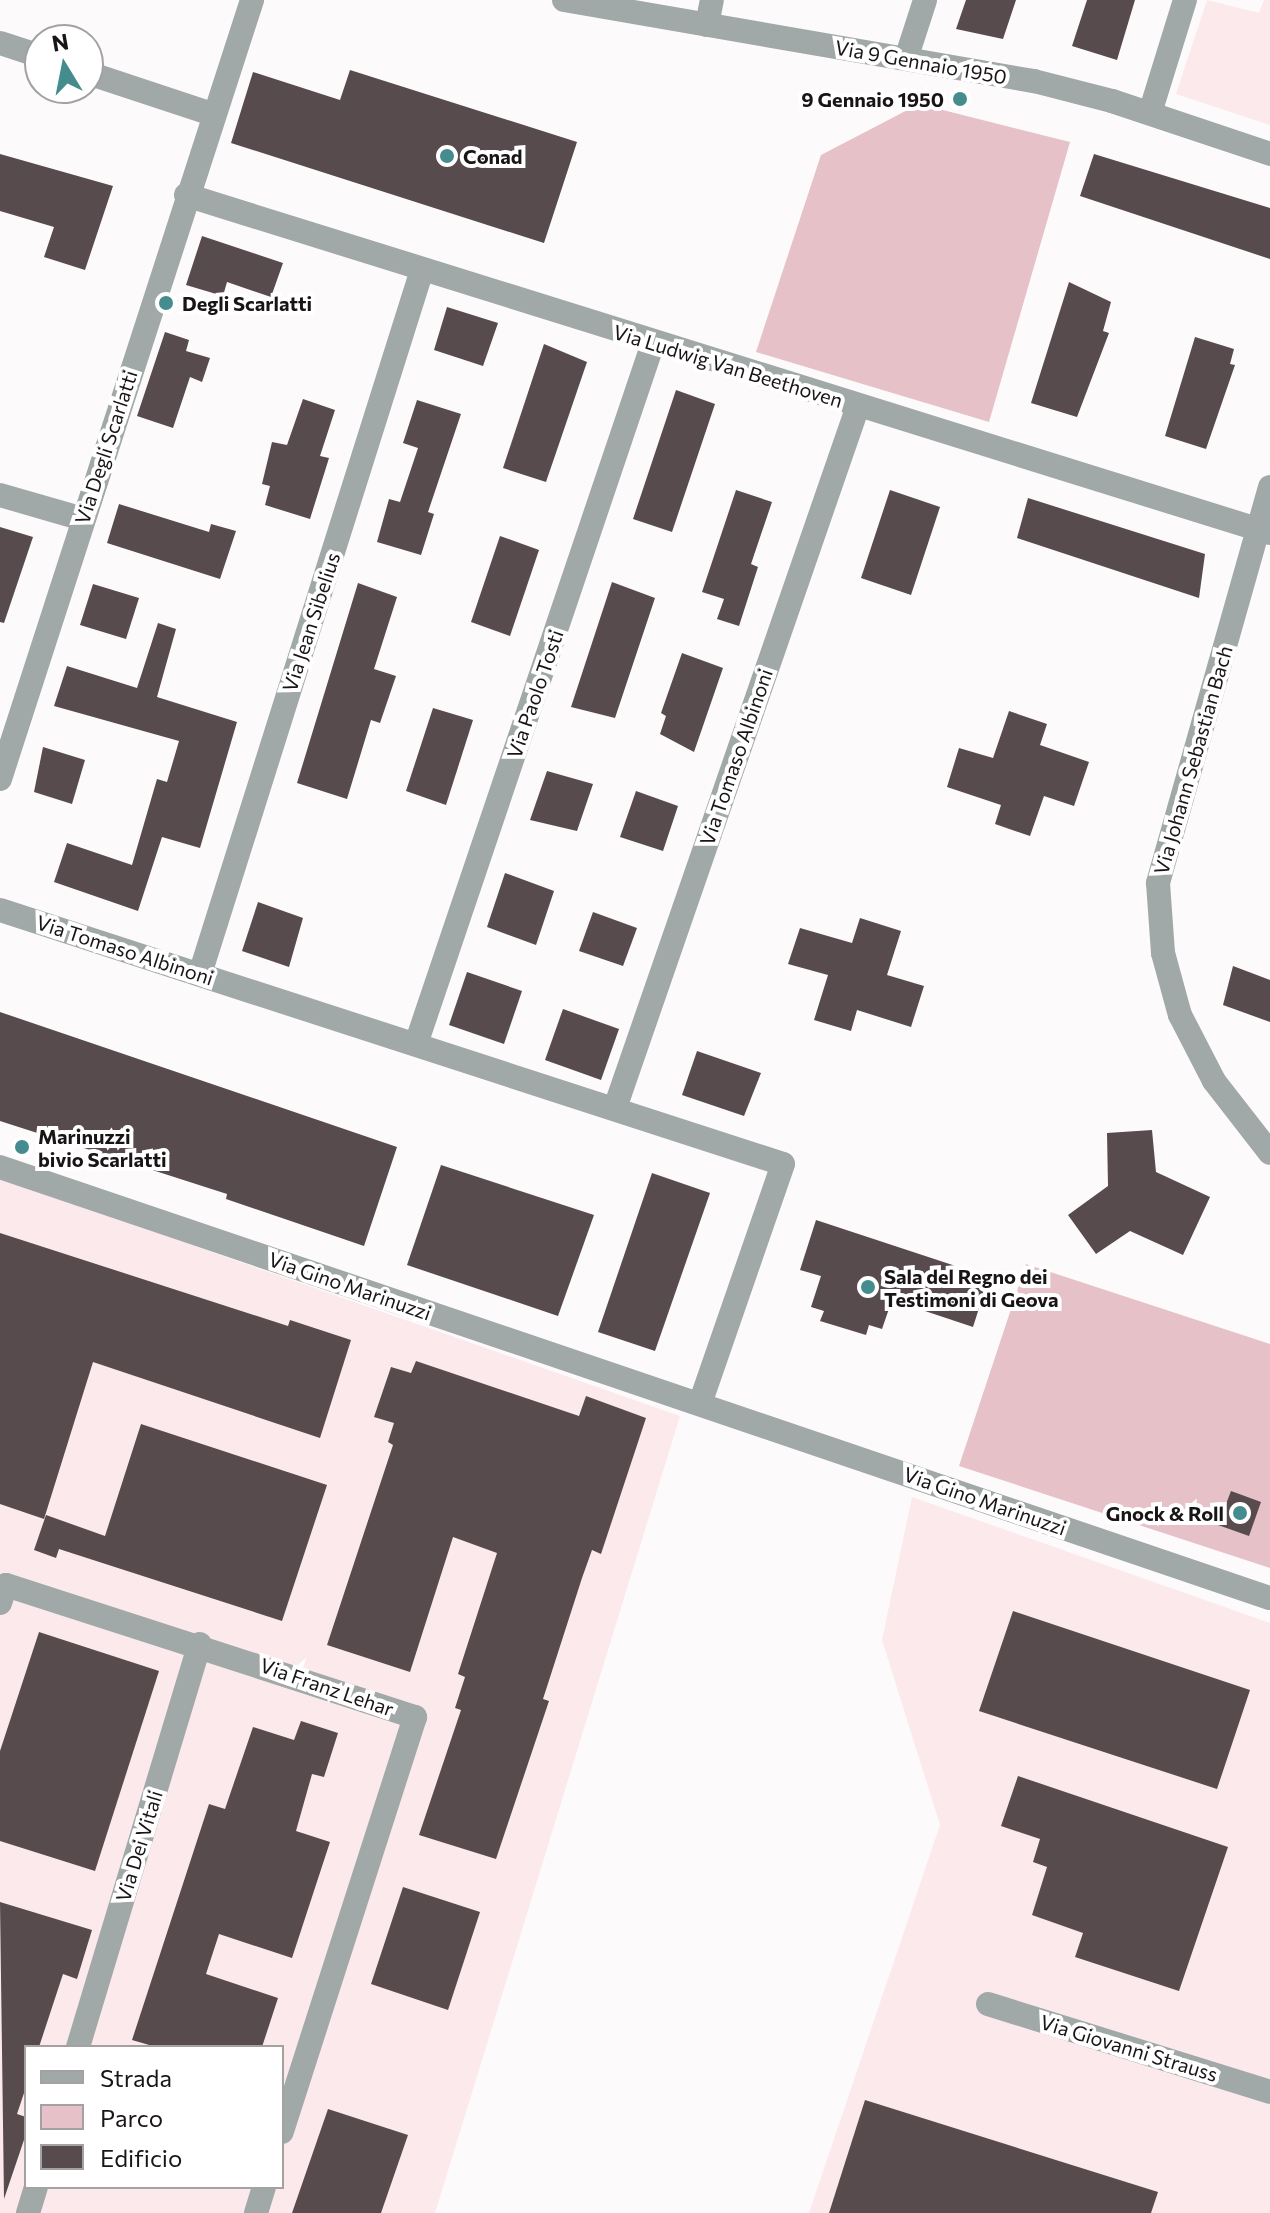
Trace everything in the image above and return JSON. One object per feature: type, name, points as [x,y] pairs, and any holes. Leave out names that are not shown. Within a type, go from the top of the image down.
[{"type":"street","name":"Via Degli Scarlatti","points":[[0,779],[212,114],[252,0]]},
{"type":"street","name":"Via 9 Gennaio 1950","points":[[564,0],[1034,81],[1150,113],[1270,154]]},
{"type":"street","points":[[707,25],[712,0]]},
{"type":"street","points":[[906,59],[925,0]]},
{"type":"street","points":[[1150,113],[1185,0]]},
{"type":"street","points":[[0,43],[24,51]]},
{"type":"street","points":[[104,78],[212,114]]},
{"type":"street","name":"Via Ludwig Van Beethoven","points":[[186,195],[1264,531]]},
{"type":"street","name":"Via Jean Sibelius","points":[[200,974],[422,270]]},
{"type":"street","name":"Via Paolo Tosti","points":[[416,1044],[653,343]]},
{"type":"street","name":"Via Tomaso Albinoni","points":[[615,1108],[858,406]]},
{"type":"street","name":"Via Johann Sebastian Bach","points":[[1270,487],[1264,531],[1158,883],[1163,953],[1180,1015],[1214,1081],[1270,1153]]},
{"type":"street","points":[[0,495],[83,519]]},
{"type":"street","name":"Via Tomaso Albinoni","points":[[0,910],[783,1164],[700,1404]]},
{"type":"street","name":"Via Gino Marinuzzi","points":[[0,1167],[1270,1598]]},
{"type":"street","name":"Via Franz Lehar","points":[[3,1594],[200,1644],[415,1717],[284,2126]]},
{"type":"street","name":"Via Dei Vitali","points":[[79,2045],[200,1644]]},
{"type":"street","name":"Via Giovanni Strauss","points":[[988,2004],[1270,2092]]},
{"type":"street","points":[[28,2213],[35,2189]]},
{"type":"street","points":[[256,2213],[263,2189]]},
{"type":"shaded area","points":[[1207,0],[1259,13],[1264,0],[1270,0],[1270,125],[1176,94]]},
{"type":"shaded area","points":[[0,1178],[680,1416],[435,2213],[0,2213]]},
{"type":"shaded area","points":[[912,1497],[1270,1623],[1270,2213],[809,2213],[940,1825],[882,1640]]},
{"type":"green space","points":[[919,104],[1070,142],[989,422],[756,352],[821,155]]},
{"type":"green space","points":[[1026,1264],[1270,1344],[1270,1568],[959,1466]]},
{"type":"building","points":[[966,0],[1016,0],[1003,39],[956,29]]},
{"type":"building","points":[[1087,0],[1135,0],[1117,60],[1072,46]]},
{"type":"building","name":"Conad","points":[[350,70],[577,142],[544,243],[231,143],[253,72],[340,100]]},
{"type":"building","points":[[0,154],[113,186],[85,270],[44,257],[54,227],[0,211]]},
{"type":"building","points":[[1094,154],[1270,208],[1270,259],[1080,196]]},
{"type":"building","points":[[202,236],[283,263],[271,297],[227,282],[223,296],[186,285]]},
{"type":"building","points":[[1069,282],[1111,302],[1103,331],[1109,333],[1077,417],[1031,403]]},
{"type":"building","points":[[447,307],[498,323],[483,366],[434,350]]},
{"type":"building","points":[[165,332],[189,340],[186,351],[210,358],[202,382],[190,377],[173,428],[137,416]]},
{"type":"building","points":[[1195,337],[1234,349],[1230,364],[1235,365],[1206,449],[1165,436]]},
{"type":"building","points":[[544,344],[587,362],[546,482],[503,468]]},
{"type":"building","points":[[676,390],[715,404],[672,532],[633,519]]},
{"type":"building","points":[[303,399],[335,410],[320,456],[329,458],[310,519],[265,505],[270,486],[262,484],[272,442],[287,445]]},
{"type":"building","points":[[417,400],[461,414],[428,512],[434,514],[421,555],[377,542],[389,499],[400,502],[418,448],[403,443]]},
{"type":"building","points":[[736,490],[772,502],[751,564],[758,567],[739,626],[717,619],[724,599],[702,592]]},
{"type":"building","points":[[890,490],[940,507],[911,595],[861,578]]},
{"type":"building","points":[[1028,498],[1205,554],[1199,598],[1017,538]]},
{"type":"building","points":[[119,504],[209,532],[211,524],[236,531],[220,579],[107,543]]},
{"type":"building","points":[[0,527],[33,537],[4,623],[0,622]]},
{"type":"building","points":[[500,536],[539,550],[510,636],[471,622]]},
{"type":"building","points":[[612,582],[655,598],[615,718],[571,707]]},
{"type":"building","points":[[358,583],[397,597],[374,669],[396,676],[380,723],[371,720],[347,799],[297,783]]},
{"type":"building","points":[[93,584],[139,598],[126,639],[80,625]]},
{"type":"building","points":[[158,623],[176,629],[157,697],[237,722],[200,848],[162,837],[138,911],[54,882],[67,843],[132,865],[157,779],[167,782],[179,741],[54,706],[67,666],[137,688]]},
{"type":"building","points":[[682,653],[723,668],[694,752],[660,734],[666,716],[661,713]]},
{"type":"building","points":[[433,708],[473,720],[446,805],[406,791]]},
{"type":"building","points":[[1009,711],[1047,724],[1040,745],[1089,762],[1074,806],[1044,796],[1030,836],[995,824],[1001,805],[947,787],[959,748],[993,758]]},
{"type":"building","points":[[43,747],[85,760],[72,804],[34,792]]},
{"type":"building","points":[[547,771],[593,784],[577,831],[530,820]]},
{"type":"building","points":[[636,791],[678,806],[663,851],[620,837]]},
{"type":"building","points":[[505,873],[554,891],[536,945],[487,927]]},
{"type":"building","points":[[258,902],[303,918],[289,967],[242,951]]},
{"type":"building","points":[[593,912],[637,928],[623,966],[579,951]]},
{"type":"building","points":[[860,918],[901,931],[887,975],[924,986],[911,1027],[857,1010],[851,1031],[814,1020],[828,975],[788,964],[800,928],[852,943]]},
{"type":"building","points":[[1233,966],[1270,980],[1270,1022],[1223,1005]]},
{"type":"building","points":[[467,972],[522,991],[504,1044],[449,1025]]},
{"type":"building","points":[[563,1009],[619,1029],[601,1080],[545,1060]]},
{"type":"building","points":[[0,1012],[397,1147],[364,1246],[226,1199],[227,1194],[0,1121]]},
{"type":"building","points":[[697,1051],[761,1073],[744,1116],[682,1095]]},
{"type":"building","points":[[1152,1130],[1156,1172],[1210,1197],[1183,1255],[1130,1231],[1096,1254],[1068,1215],[1108,1186],[1107,1133]]},
{"type":"building","points":[[441,1165],[594,1215],[558,1316],[407,1265]]},
{"type":"building","points":[[652,1173],[710,1193],[655,1351],[598,1332]]},
{"type":"building","name":"Sala del Regno dei Testimoni di Geova","points":[[816,1220],[989,1277],[973,1327],[892,1300],[882,1329],[869,1325],[866,1335],[820,1321],[824,1311],[811,1307],[821,1276],[800,1270]]},
{"type":"building","points":[[0,1233],[288,1326],[290,1320],[351,1340],[320,1438],[93,1362],[44,1519],[0,1504]]},
{"type":"building","points":[[416,1361],[579,1416],[586,1396],[646,1418],[601,1554],[592,1550],[582,1578],[543,1699],[549,1701],[496,1859],[419,1835],[461,1710],[455,1708],[465,1677],[458,1674],[497,1553],[453,1537],[410,1672],[327,1645],[393,1445],[388,1442],[394,1423],[374,1417],[391,1367],[411,1373]]},
{"type":"building","points":[[141,1424],[327,1485],[282,1621],[59,1549],[56,1558],[34,1550],[46,1515],[105,1536]]},
{"type":"building","name":"Gnock & Roll","points":[[1231,1491],[1261,1502],[1249,1536],[1218,1525]]},
{"type":"building","points":[[1013,1611],[1250,1690],[1217,1789],[979,1711]]},
{"type":"building","points":[[39,1632],[159,1671],[95,1871],[0,1841],[0,1751]]},
{"type":"building","points":[[301,1721],[338,1733],[324,1777],[312,1774],[296,1831],[330,1842],[292,1958],[219,1934],[206,1974],[278,1998],[263,2045],[149,2045],[132,2040],[209,1804],[225,1809],[253,1727],[294,1740]]},
{"type":"building","points":[[1018,1776],[1228,1847],[1179,1991],[1075,1957],[1083,1933],[1032,1915],[1047,1867],[1033,1862],[1040,1839],[1001,1826]]},
{"type":"building","points":[[403,1887],[480,1912],[448,2010],[371,1984]]},
{"type":"building","points":[[0,1902],[92,1930],[77,1979],[63,1974],[40,2045],[24,2045],[24,2093],[17,2114],[24,2116],[24,2140],[4,2199]]},
{"type":"building","points":[[865,2100],[1158,2192],[1151,2213],[829,2213]]},
{"type":"building","points":[[328,2109],[408,2135],[381,2213],[292,2213]]},
{"type":"place","name":"9 Gennaio 1950","points":[[960,99]]},
{"type":"place","name":"Conad","points":[[447,156]]},
{"type":"place","name":"Degli Scarlatti","points":[[166,303]]},
{"type":"place","name":"Marinuzzi bivio Scarlatti","points":[[22,1147]]},
{"type":"place","name":"Sala del Regno dei Testimoni di Geova","points":[[868,1287]]},
{"type":"place","name":"Gnock & Roll","points":[[1240,1513]]}]
